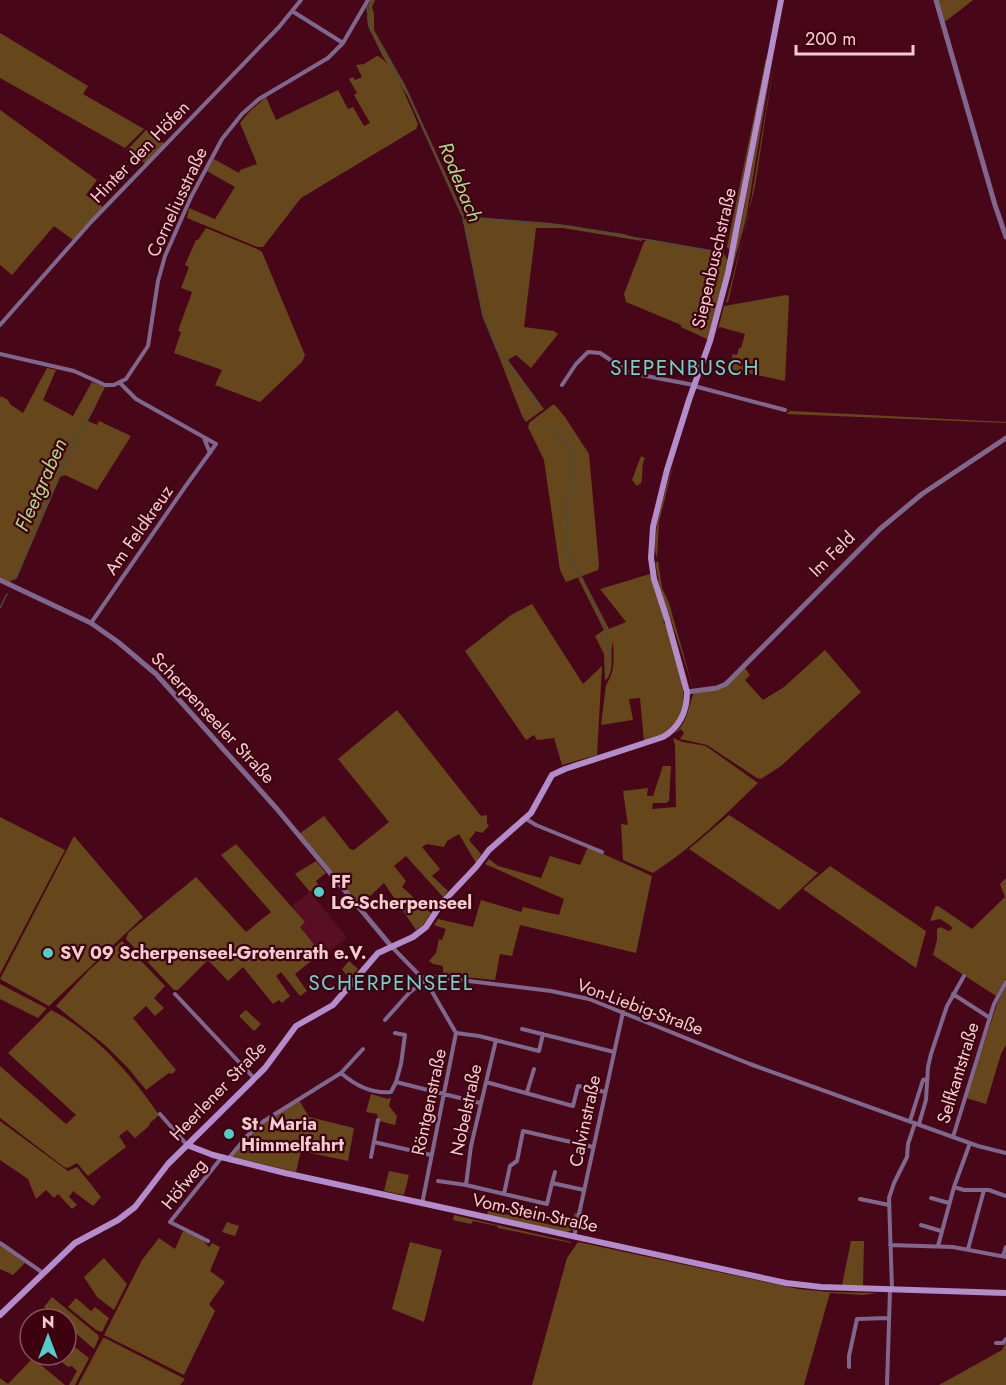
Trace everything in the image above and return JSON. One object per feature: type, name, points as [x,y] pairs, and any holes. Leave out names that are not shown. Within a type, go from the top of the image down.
[{"type":"main road","name":"Siepenbuschstraße","points":[[687,692],[656,588],[651,558],[654,521],[694,386],[710,341],[732,253],[781,0]]},
{"type":"main road","name":"Heerlener Straße","points":[[0,1316],[83,1238],[129,1212],[162,1170],[265,1068],[296,1026],[333,1005],[377,954],[413,937],[426,927],[441,904],[489,850],[526,819],[549,779],[556,772],[655,741],[669,734],[682,718],[687,702],[687,692]]},
{"type":"main road","name":"Vom-Stein-Straße","points":[[188,1145],[198,1151],[225,1158],[422,1204],[786,1283],[881,1290],[1006,1293]]},
{"type":"street","name":"Hinter den Höfen","points":[[0,325],[92,222],[281,26],[301,0]]},
{"type":"street","name":"Corneliusstraße","points":[[120,383],[129,375],[148,346],[163,263],[191,196],[222,139],[253,103],[328,58],[343,43],[368,0]]},
{"type":"street","points":[[936,0],[1006,237]]},
{"type":"street","points":[[292,11],[343,43]]},
{"type":"street","points":[[562,385],[576,364],[588,352],[600,353],[634,374],[694,386],[785,410]]},
{"type":"street","points":[[0,354],[74,371],[105,385],[120,383]]},
{"type":"street","name":"Am Feldkreuz","points":[[91,622],[216,444],[136,398],[120,383]]},
{"type":"street","points":[[204,437],[210,453]]},
{"type":"street","name":"Im Feld","points":[[687,692],[717,688],[726,684],[880,529],[922,494],[1006,438]]},
{"type":"street","name":"Scherpenseeler Straße","points":[[0,580],[91,622],[125,647],[161,679],[277,808],[391,946]]},
{"type":"street","points":[[526,819],[602,852]]},
{"type":"street","points":[[385,1020],[424,979],[391,946]]},
{"type":"street","name":"Von-Liebig-Straße","points":[[424,979],[426,976],[481,982],[589,999],[750,1064],[970,1143],[1006,1153]]},
{"type":"street","points":[[915,1123],[926,1102],[930,1054],[942,1016],[964,976]]},
{"type":"street","name":"Röntgenstraße","points":[[422,1204],[456,1033],[424,979]]},
{"type":"street","name":"Selfkantstraße","points":[[953,1137],[994,1004],[1006,982]]},
{"type":"street","points":[[175,994],[254,1079]]},
{"type":"street","points":[[953,994],[990,1018]]},
{"type":"street","name":"Calvinstraße","points":[[574,1237],[623,1012]]},
{"type":"street","points":[[522,1029],[614,1052]]},
{"type":"street","points":[[456,1033],[460,1032],[539,1051],[543,1034]]},
{"type":"street","points":[[341,1073],[357,1086],[392,1092],[405,1035],[395,1033]]},
{"type":"street","name":"Nobelstraße","points":[[466,1185],[471,1146],[496,1040]]},
{"type":"street","points":[[225,1158],[264,1121],[341,1073],[363,1049]]},
{"type":"street","points":[[527,1092],[534,1069]]},
{"type":"street","points":[[887,1385],[891,1290],[889,1205],[891,1192],[909,1152],[908,1144],[915,1123],[923,1080],[927,1079]]},
{"type":"street","points":[[396,1082],[480,1103]]},
{"type":"street","points":[[486,1082],[573,1106],[578,1086],[605,1092]]},
{"type":"street","points":[[160,1114],[188,1145]]},
{"type":"street","points":[[371,1157],[378,1120]]},
{"type":"street","points":[[504,1194],[510,1166],[517,1161],[523,1131],[594,1147]]},
{"type":"street","points":[[374,1142],[431,1155]]},
{"type":"street","points":[[938,1246],[949,1203],[970,1143]]},
{"type":"street","name":"Höfweg","points":[[208,1241],[170,1222],[225,1158]]},
{"type":"street","points":[[438,1181],[466,1185],[547,1204],[555,1172]]},
{"type":"street","points":[[552,1183],[584,1190]]},
{"type":"street","points":[[954,1187],[962,1190],[984,1190],[1006,1196]]},
{"type":"street","points":[[968,1248],[984,1190]]},
{"type":"street","points":[[931,1198],[949,1203]]},
{"type":"street","points":[[860,1199],[889,1205]]},
{"type":"street","points":[[921,1225],[941,1231]]},
{"type":"street","points":[[0,1243],[44,1273]]},
{"type":"street","points":[[890,1245],[968,1248],[1005,1256],[1006,1247]]},
{"type":"street","points":[[849,1367],[856,1319],[889,1318]]},
{"type":"street","points":[[996,1343],[1006,1339]]},
{"type":"shaded area","points":[[370,0],[375,0],[372,7],[374,30],[405,85],[465,216],[461,215],[408,97],[382,55],[368,26]]},
{"type":"shaded area","points":[[938,0],[973,0],[946,21]]},
{"type":"shaded area","points":[[0,33],[88,86],[83,94],[144,129],[125,148],[0,78]]},
{"type":"shaded area","points":[[377,56],[389,66],[401,86],[418,124],[416,129],[301,198],[263,247],[257,247],[187,218],[189,208],[215,219],[235,187],[207,171],[214,159],[239,173],[240,170],[257,164],[240,123],[266,97],[276,120],[338,90],[348,109],[353,107],[364,126],[370,123],[354,95],[357,93],[349,79],[353,77],[355,80],[362,77],[356,65],[364,64]]},
{"type":"shaded area","points":[[773,56],[746,219],[723,302],[740,229]]},
{"type":"shaded area","points":[[775,56],[755,186],[749,211]]},
{"type":"shaded area","points":[[766,58],[767,60],[730,250],[727,247]]},
{"type":"shaded area","points":[[0,110],[97,180],[86,195],[103,207],[73,240],[54,226],[12,275],[0,265]]},
{"type":"shaded area","points":[[146,130],[165,144],[146,164],[127,150]]},
{"type":"shaded area","points":[[475,217],[551,223],[624,234],[642,240],[563,228],[536,228],[524,327],[554,331],[558,334],[531,368],[516,355],[508,360],[544,409],[526,422],[484,318],[463,220]]},
{"type":"shaded area","points":[[206,228],[262,252],[305,355],[302,362],[260,402],[215,385],[222,370],[174,353],[181,332],[178,331],[192,292],[181,288],[189,267],[185,265],[196,240]]},
{"type":"shaded area","points":[[744,235],[728,302],[726,303]]},
{"type":"shaded area","points":[[648,239],[723,252],[728,261],[709,340],[681,325],[626,302],[624,294],[644,242]]},
{"type":"shaded area","points":[[786,295],[789,298],[785,381],[729,369],[733,354],[737,355],[745,334],[720,327],[718,329],[724,306]]},
{"type":"shaded area","points":[[47,368],[56,370],[43,400],[73,416],[92,382],[105,387],[88,421],[97,425],[99,421],[131,436],[97,490],[65,475],[60,477],[17,578],[9,582],[0,578],[0,398],[1,396],[8,400],[23,413]]},
{"type":"shaded area","points":[[554,404],[589,454],[599,565],[598,570],[566,582],[560,570],[544,460],[528,427],[530,422]]},
{"type":"shaded area","points":[[790,411],[1006,422],[1006,423],[786,414]]},
{"type":"shaded area","points":[[641,456],[645,458],[641,483],[637,486],[632,480]]},
{"type":"shaded area","points":[[675,458],[659,522],[657,558],[655,549],[658,523]]},
{"type":"shaded area","points":[[658,561],[662,588],[669,603],[693,688],[668,610],[689,687],[657,586],[656,576],[661,593],[655,563]]},
{"type":"shaded area","points":[[650,574],[665,620],[663,622],[679,666],[683,697],[682,712],[676,724],[664,734],[644,742],[640,698],[629,699],[633,720],[601,725],[606,685],[613,665],[613,642],[610,672],[605,681],[604,654],[595,636],[604,630],[578,578],[582,577],[609,629],[626,622],[600,589]]},
{"type":"shaded area","points":[[532,604],[583,684],[602,666],[597,755],[562,765],[554,738],[537,740],[534,735],[526,740],[465,651],[511,615]]},
{"type":"shaded area","points":[[825,650],[861,692],[781,766],[761,779],[707,745],[680,739],[684,733],[681,729],[674,734],[685,719],[694,693],[725,687],[745,668],[750,675],[745,680],[763,700],[784,687]]},
{"type":"shaded area","points":[[397,710],[481,816],[487,815],[489,826],[482,833],[476,831],[469,840],[481,854],[476,863],[459,834],[447,841],[444,847],[427,844],[422,847],[440,869],[432,876],[448,891],[443,897],[406,856],[394,866],[406,881],[402,887],[431,913],[423,925],[416,930],[384,883],[361,908],[299,834],[324,816],[350,849],[354,850],[389,822],[338,759]]},
{"type":"shaded area","points":[[673,738],[706,746],[758,783],[695,842],[653,873],[623,860],[621,824],[628,825],[623,791],[648,788],[647,796],[653,796],[663,766],[671,766],[669,801],[653,803],[652,809],[676,807]]},
{"type":"shaded area","points":[[729,815],[818,873],[779,910],[689,849]]},
{"type":"shaded area","points":[[0,817],[65,850],[0,974]]},
{"type":"shaded area","points":[[74,836],[143,917],[49,1006],[0,979]]},
{"type":"shaded area","points":[[236,844],[305,922],[300,927],[321,953],[295,974],[307,991],[300,996],[281,972],[276,976],[290,996],[282,1003],[279,1000],[273,1004],[243,967],[228,981],[208,960],[178,990],[174,990],[126,939],[128,933],[196,877],[246,932],[271,912],[221,855]]},
{"type":"shaded area","points":[[588,847],[652,876],[636,953],[520,925],[512,956],[500,954],[495,980],[443,975],[443,966],[429,961],[436,953],[439,939],[442,940],[446,929],[434,925],[438,919],[473,927],[481,900],[521,912],[523,907],[559,915],[564,899],[485,864],[489,859],[498,866],[541,878],[550,856],[580,865]]},
{"type":"shaded area","points":[[316,861],[326,873],[316,881],[318,885],[310,892],[295,874]]},
{"type":"shaded area","points":[[830,866],[926,931],[916,968],[803,889]]},
{"type":"shaded area","points":[[1006,878],[1006,978],[996,996],[933,955],[937,929],[940,927],[949,931],[952,929],[940,919],[930,921],[935,907],[938,906],[972,929],[1005,897],[1000,884]]},
{"type":"shaded area","points":[[310,892],[347,938],[323,955],[300,927],[292,906]]},
{"type":"shaded area","points":[[122,941],[165,986],[154,998],[164,1008],[155,1016],[146,1006],[133,1018],[176,1070],[146,1090],[106,1046],[56,1006],[90,969]]},
{"type":"shaded area","points":[[349,961],[358,969],[349,979],[342,969]]},
{"type":"shaded area","points":[[0,984],[46,1009],[38,1018],[0,999]]},
{"type":"shaded area","points":[[1006,986],[1006,1045],[1001,1054],[986,1104],[966,1098],[997,1004]]},
{"type":"shaded area","points":[[51,1010],[97,1042],[125,1070],[159,1115],[135,1138],[127,1130],[119,1136],[126,1147],[88,1176],[77,1163],[68,1168],[64,1167],[0,1118],[0,1066],[66,1124],[76,1115],[8,1053]]},
{"type":"shaded area","points":[[246,1010],[261,1024],[254,1031],[239,1016]]},
{"type":"shaded area","points":[[371,1094],[388,1099],[391,1097],[389,1106],[397,1116],[395,1125],[379,1121],[377,1114],[366,1112]]},
{"type":"shaded area","points":[[299,1100],[309,1117],[354,1128],[348,1161],[301,1151],[296,1172],[233,1157],[253,1132]]},
{"type":"shaded area","points":[[0,1121],[68,1171],[77,1167],[101,1197],[93,1206],[73,1191],[69,1197],[77,1205],[72,1209],[58,1194],[54,1198],[46,1190],[36,1199],[28,1179],[0,1160]]},
{"type":"shaded area","points":[[389,1171],[409,1175],[404,1195],[384,1191]]},
{"type":"shaded area","points":[[488,1210],[556,1226],[570,1226],[575,1213],[578,1213],[575,1229],[567,1232],[487,1216]]},
{"type":"shaded area","points":[[454,1215],[571,1243],[473,1221],[471,1224],[453,1220]]},
{"type":"shaded area","points":[[227,1222],[239,1226],[235,1236],[222,1232]]},
{"type":"shaded area","points":[[183,1231],[201,1238],[209,1247],[212,1243],[220,1247],[210,1271],[225,1282],[209,1304],[215,1311],[184,1375],[104,1335],[142,1260],[159,1238],[175,1249]]},
{"type":"shaded area","points":[[851,1241],[864,1241],[863,1286],[842,1285]]},
{"type":"shaded area","points":[[410,1242],[442,1250],[424,1322],[392,1309]]},
{"type":"shaded area","points":[[578,1242],[798,1289],[877,1293],[863,1295],[830,1293],[804,1385],[532,1385],[567,1258]]},
{"type":"shaded area","points":[[0,1245],[25,1263],[13,1275],[0,1269]]},
{"type":"shaded area","points":[[104,1258],[127,1284],[114,1310],[97,1297],[84,1277]]},
{"type":"shaded area","points":[[52,1297],[64,1307],[44,1307]]},
{"type":"shaded area","points":[[76,1298],[91,1311],[95,1307],[109,1318],[102,1332],[78,1315],[78,1307],[68,1307]]},
{"type":"shaded area","points":[[78,1318],[98,1335],[94,1349],[78,1335]]},
{"type":"shaded area","points":[[103,1338],[185,1379],[180,1385],[78,1385]]},
{"type":"shaded area","points":[[1006,1342],[1006,1385],[939,1385],[1002,1350]]},
{"type":"shaded area","points":[[78,1349],[89,1358],[75,1385],[69,1385],[77,1371],[73,1367],[78,1367]]},
{"type":"shaded area","points":[[24,1367],[43,1367],[65,1385],[0,1385],[0,1378],[8,1384]]},
{"type":"waterway","name":"Rodebach","points":[[372,0],[367,8],[371,31],[404,85],[462,213],[483,316],[497,350],[540,407]]},
{"type":"waterway","points":[[474,218],[568,226],[722,253]]},
{"type":"waterway","name":"Fleetgraben","points":[[15,579],[74,443],[96,404]]},
{"type":"waterway","name":"Rodebach","points":[[552,424],[552,427],[557,430],[559,439],[573,451],[574,462],[567,479],[575,487],[565,503],[568,518],[565,547],[606,630],[609,654],[606,674]]},
{"type":"waterway","name":"Fleetgraben","points":[[0,608],[7,594]]},
{"type":"place","name":"FF LG-Scherpenseel","points":[[319,892]]},
{"type":"place","name":"SV 09 Scherpenseel-Grotenrath e.V.","points":[[48,953]]},
{"type":"place","name":"St. Maria Himmelfahrt","points":[[229,1134]]},
{"type":"district","name":"SIEPENBUSCH","points":[[685,368]]},
{"type":"district","name":"SCHERPENSEEL","points":[[391,983]]}]
